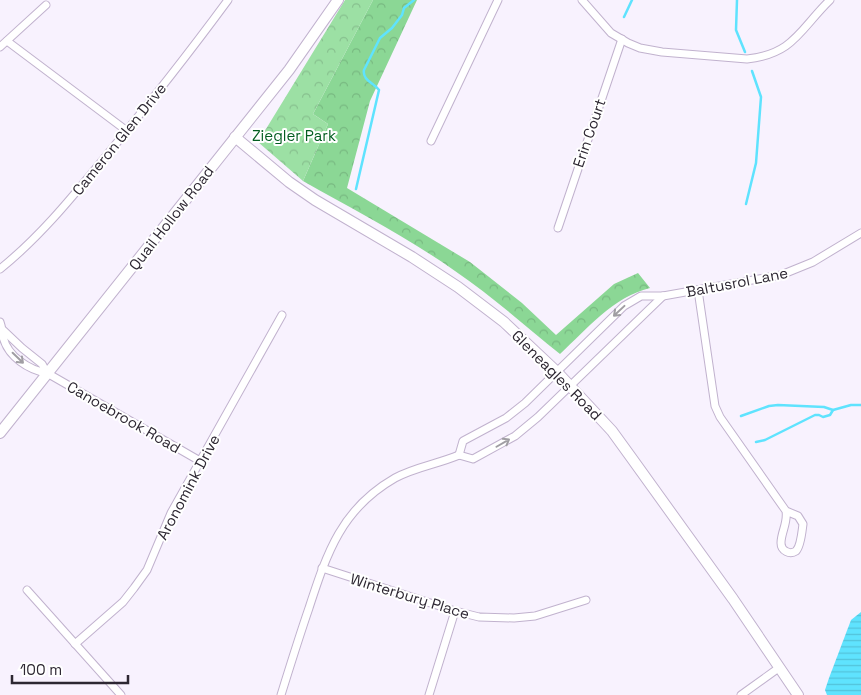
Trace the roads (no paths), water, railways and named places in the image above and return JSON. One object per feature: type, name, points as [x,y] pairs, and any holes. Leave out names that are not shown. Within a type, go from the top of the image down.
[{"type":"street","name":"Cameron Glen Drive","points":[[0,269],[45,229],[179,66],[228,0]]},
{"type":"street","name":"Quail Hollow Road","points":[[0,433],[289,70],[338,0]]},
{"type":"street","points":[[431,141],[498,0]]},
{"type":"street","points":[[582,0],[601,23],[622,39],[648,50],[738,59],[760,58],[783,48],[795,40],[830,0]]},
{"type":"street","points":[[0,48],[46,5]]},
{"type":"street","name":"Erin Court","points":[[558,228],[622,39]]},
{"type":"street","points":[[6,42],[127,131]]},
{"type":"street","name":"Gleneagles Road","points":[[235,137],[289,182],[315,200],[412,257],[464,291],[511,328],[557,372],[612,431],[798,695]]},
{"type":"street","name":"Baltusrol Lane","points":[[459,455],[463,441],[506,418],[557,372],[624,306],[641,296],[663,296],[781,275],[813,262],[861,233]]},
{"type":"street","points":[[698,290],[716,406],[720,417],[786,512],[787,518],[781,544],[783,550],[789,553],[798,549],[803,524],[798,516],[786,512]]},
{"type":"street","points":[[281,695],[322,568],[341,527],[353,513],[378,489],[408,471],[459,455],[473,459],[515,436],[538,417],[663,296]]},
{"type":"street","name":"Aronomink Drive","points":[[76,644],[122,602],[146,570],[171,513],[282,315]]},
{"type":"street","name":"Canoebrook Road","points":[[1,325],[22,348],[42,364],[47,373]]},
{"type":"street","name":"Canoebrook Road","points":[[1,325],[8,348],[20,361],[36,371],[47,373],[200,461]]},
{"type":"street","name":"Winterbury Place","points":[[322,568],[479,617],[514,618],[549,612],[586,600]]},
{"type":"street","points":[[27,590],[121,695]]},
{"type":"street","points":[[429,695],[455,611]]},
{"type":"street","points":[[741,695],[780,667]]},
{"type":"water","points":[[861,612],[861,695],[827,695],[825,690],[851,620]]},
{"type":"waterway","points":[[356,189],[379,90],[367,79],[364,70],[380,38],[392,28],[402,15],[404,8],[414,0]]},
{"type":"waterway","points":[[624,17],[632,0]]},
{"type":"waterway","points":[[737,0],[736,30],[745,52]]},
{"type":"waterway","points":[[746,204],[756,163],[761,97],[752,71]]},
{"type":"waterway","points":[[741,416],[769,406],[778,405],[824,407],[833,410],[851,405],[861,405]]},
{"type":"waterway","points":[[756,442],[765,440],[815,415],[823,417],[830,415],[833,410]]},
{"type":"park label","name":"Ziegler Park","points":[[294,135]]}]
